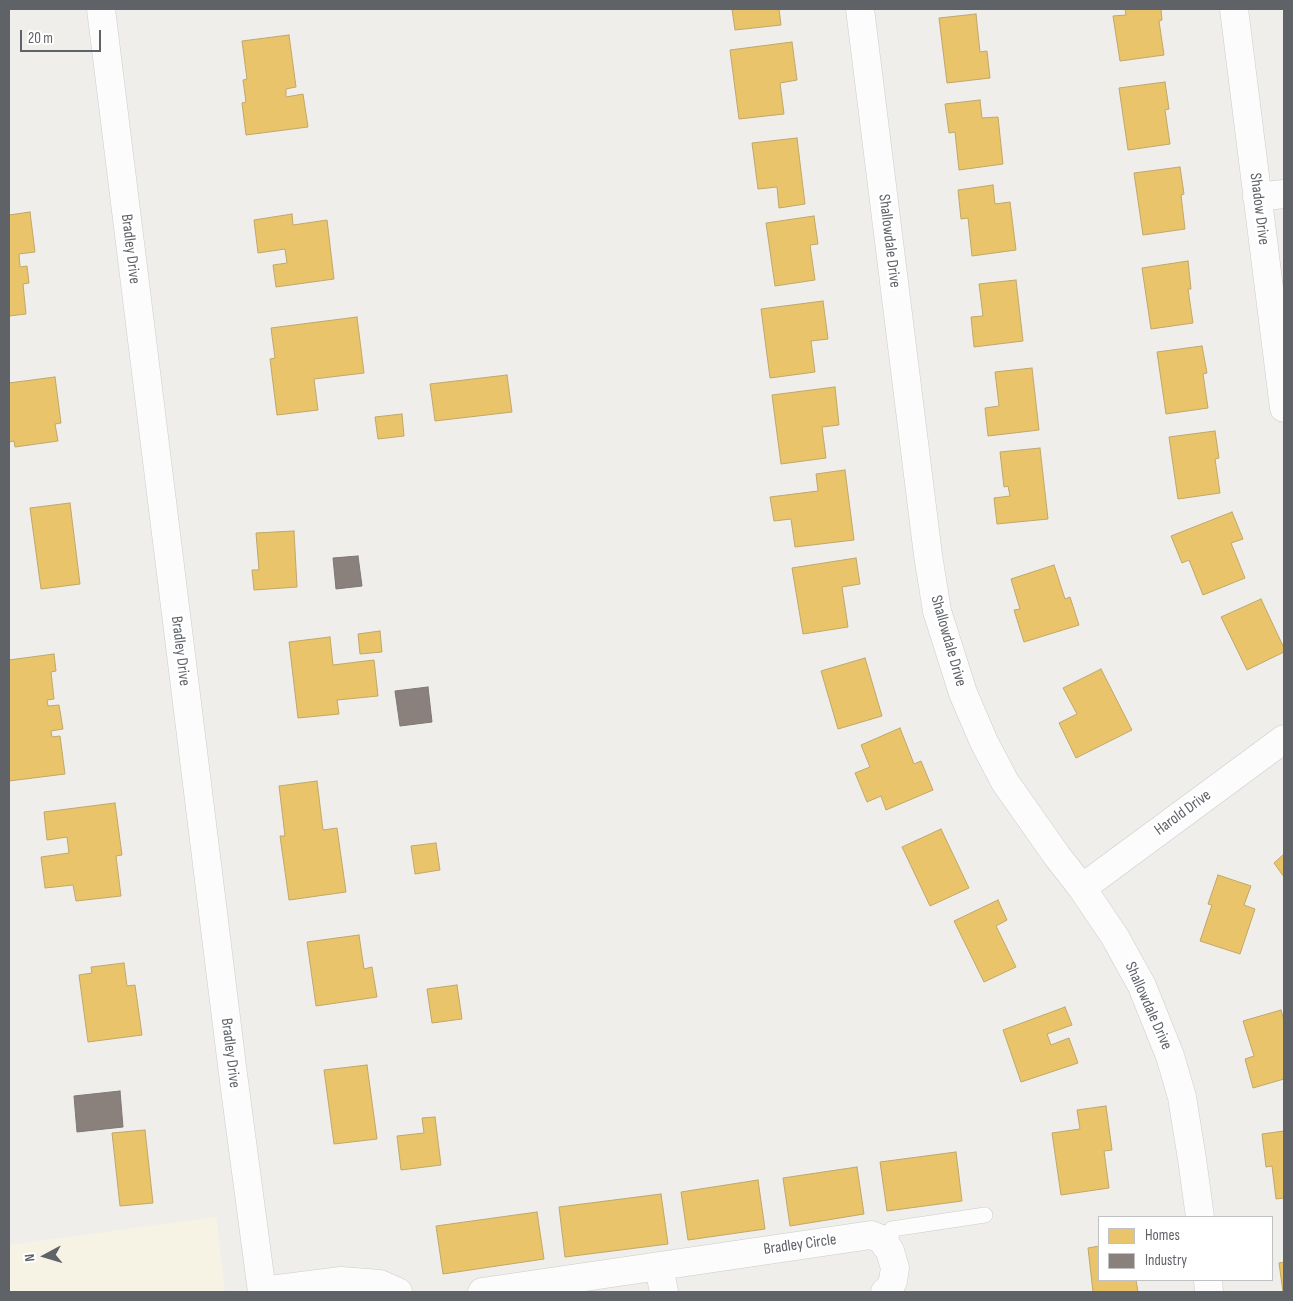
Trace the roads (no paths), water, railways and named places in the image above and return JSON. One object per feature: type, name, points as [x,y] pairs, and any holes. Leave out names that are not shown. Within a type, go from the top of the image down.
[{"type":"street","name":"Bradley Drive","points":[[101,9],[230,1054],[262,1292]]},
{"type":"street","name":"Shallowdale Drive","points":[[860,9],[928,555],[937,611],[963,693],[984,742],[1005,782],[1115,937],[1142,986],[1170,1056],[1182,1097],[1200,1216]]},
{"type":"street","name":"Shadow Drive","points":[[1234,9],[1284,408]]},
{"type":"street","points":[[1258,197],[1284,194]]},
{"type":"street","name":"Harold Drive","points":[[1082,888],[1284,739]]},
{"type":"street","name":"Bradley Circle","points":[[482,1292],[661,1280],[871,1235],[881,1239],[890,1251]]},
{"type":"street","points":[[885,1292],[890,1289],[895,1268],[890,1251]]},
{"type":"street","points":[[262,1292],[341,1280],[380,1284],[398,1292]]},
{"type":"lane","points":[[890,1251],[892,1229],[985,1215]]}]
